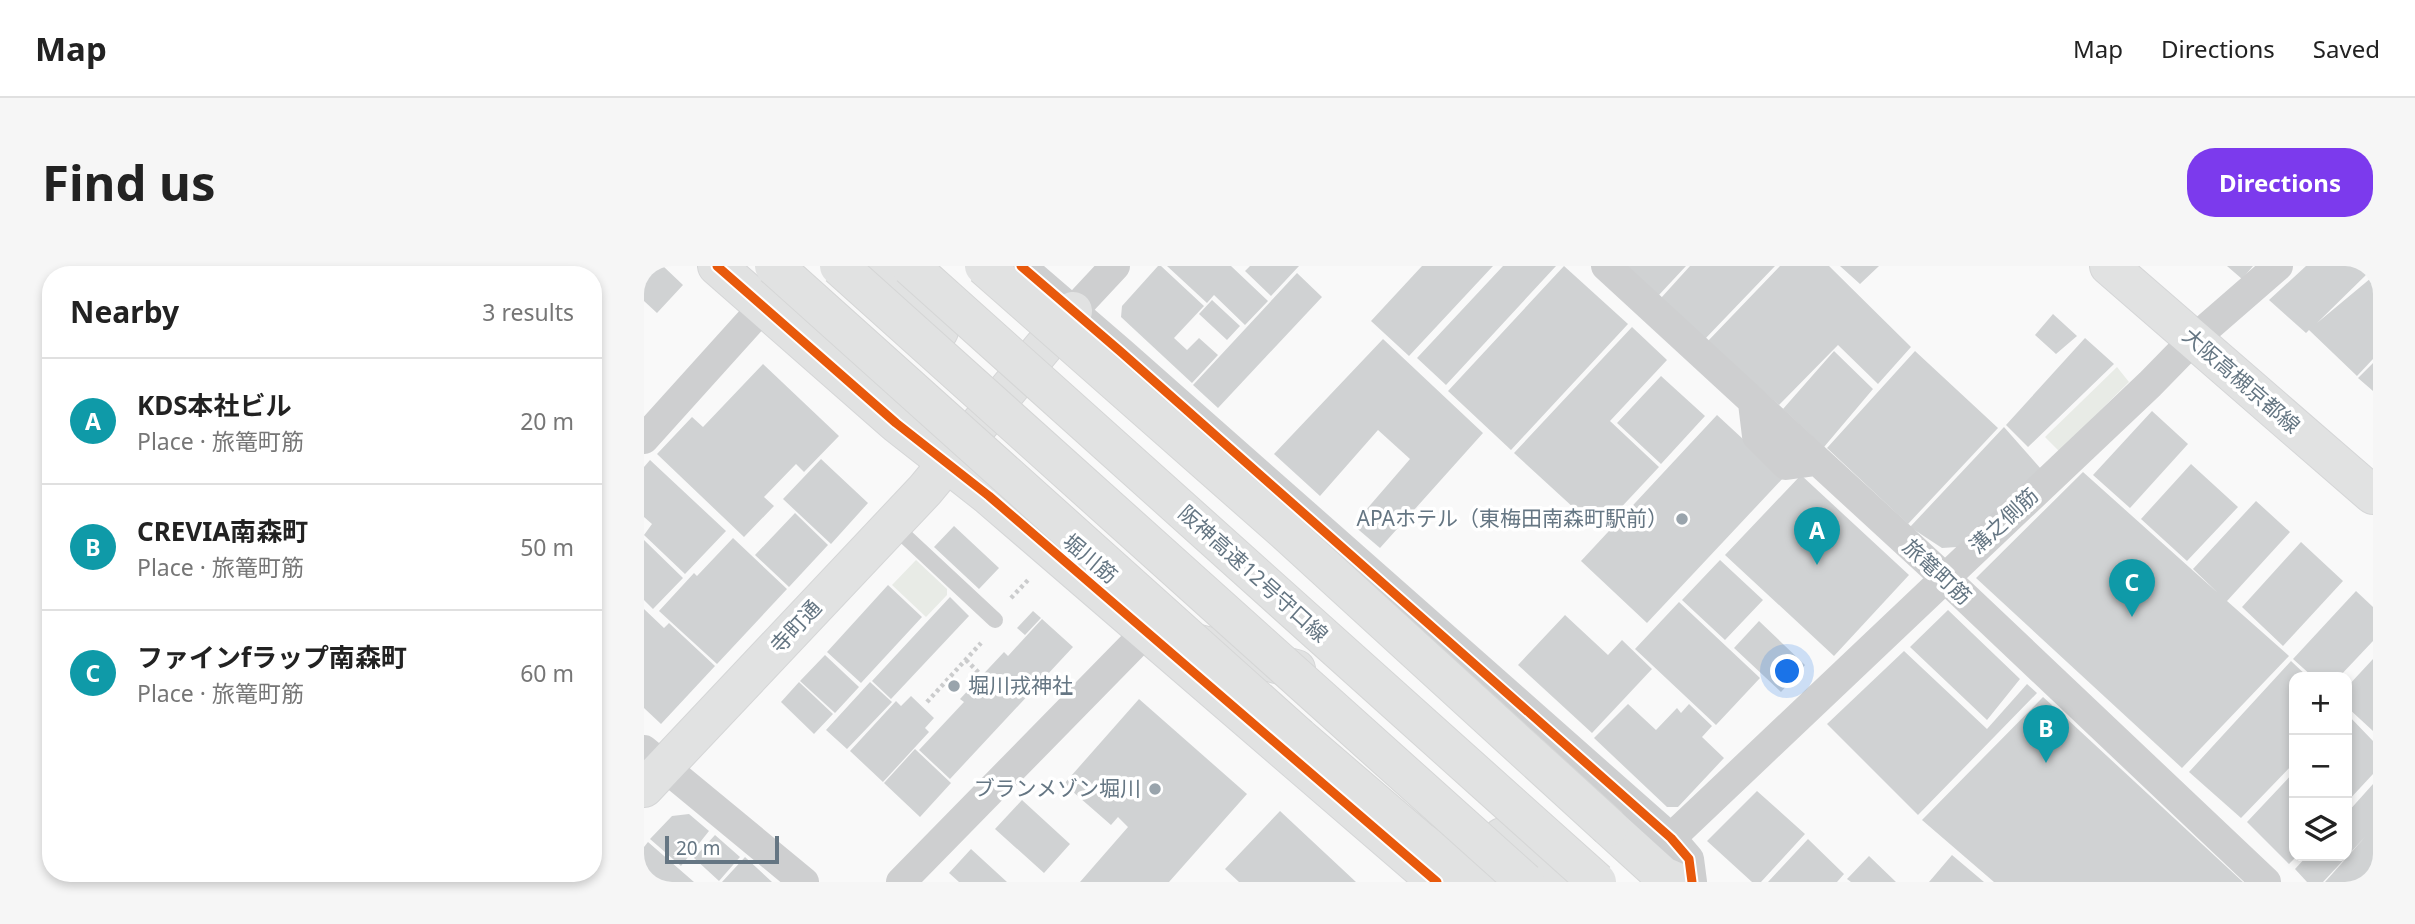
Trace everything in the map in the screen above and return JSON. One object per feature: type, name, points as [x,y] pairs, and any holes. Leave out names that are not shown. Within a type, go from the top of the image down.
[{"type":"main road","name":"堀川筋","points":[[717,266],[896,423],[989,496],[1437,882]]},
{"type":"main road","points":[[774,266],[1298,737],[1419,840],[1476,882]]},
{"type":"main road","points":[[839,266],[1525,882]]},
{"type":"main road","points":[[869,266],[1553,882]]},
{"type":"main road","name":"阪神高速12号守口線","points":[[910,266],[1597,882]]},
{"type":"main road","points":[[984,266],[1286,532],[1663,876],[1677,882]]},
{"type":"main road","name":"大阪高槻京都線","points":[[2109,266],[2373,495]]},
{"type":"main road","name":"寺町通","points":[[651,768],[893,525],[1073,311]]},
{"type":"main road","points":[[1147,631],[1321,675]]},
{"type":"street","points":[[1021,266],[1671,838],[1689,859],[1692,882]]},
{"type":"street","points":[[1073,311],[1115,266]]},
{"type":"street","name":"旅篭町筋","points":[[1606,266],[1944,578],[2266,882]]},
{"type":"street","name":"溝之側筋","points":[[1671,838],[2150,384],[2194,339],[2278,266]]},
{"type":"street","points":[[644,439],[763,307]]},
{"type":"street","points":[[901,882],[1147,631]]},
{"type":"street","points":[[651,768],[804,882]]},
{"type":"lane","points":[[893,525],[999,613]]},
{"type":"path","points":[[999,613],[1032,576]]},
{"type":"path","points":[[927,702],[978,648]]},
{"type":"path","points":[[966,660],[982,676]]},
{"type":"shaded area","points":[[2117,367],[2129,382],[2059,451],[2045,437]]},
{"type":"shaded area","points":[[916,560],[947,589],[947,595],[926,617],[892,585]]},
{"type":"building","points":[[658,266],[663,266],[683,285],[657,313],[644,301],[644,281]]},
{"type":"building","points":[[1158,266],[1204,306],[1174,338],[1187,350],[1199,338],[1218,355],[1192,383],[1121,317],[1122,306]]},
{"type":"building","points":[[1167,266],[1231,266],[1268,301],[1245,325],[1214,295],[1207,303]]},
{"type":"building","points":[[1250,266],[1299,266],[1271,296],[1245,271]]},
{"type":"building","points":[[1422,266],[1493,266],[1409,356],[1371,321]]},
{"type":"building","points":[[1503,266],[1556,266],[1446,385],[1417,358]]},
{"type":"building","points":[[1564,266],[1628,324],[1511,450],[1448,391]]},
{"type":"building","points":[[1625,266],[1686,266],[1658,296]]},
{"type":"building","points":[[1690,266],[1775,266],[1704,340],[1661,298]]},
{"type":"building","points":[[1780,266],[1829,266],[1911,347],[1878,384],[1838,345],[1779,405],[1707,342]]},
{"type":"building","points":[[1840,266],[1879,266],[1860,284]]},
{"type":"building","points":[[2227,266],[2253,266],[2242,279]]},
{"type":"building","points":[[2306,266],[2360,266],[2368,273],[2317,323],[2373,279],[2373,359],[2357,376],[2309,330],[2306,333],[2269,300]]},
{"type":"building","points":[[1297,273],[1322,297],[1218,408],[1193,385]]},
{"type":"building","points":[[1212,300],[1240,326],[1227,340],[1199,314]]},
{"type":"building","points":[[2053,314],[2077,336],[2056,354],[2035,335]]},
{"type":"building","points":[[1632,327],[1667,360],[1610,421],[1659,467],[1599,531],[1514,453]]},
{"type":"building","points":[[2085,338],[2114,364],[2028,447],[2006,425]]},
{"type":"building","points":[[1383,339],[1483,433],[1380,548],[1353,525],[1410,459],[1378,430],[1320,496],[1274,454]]},
{"type":"building","points":[[1834,351],[1873,389],[1824,447],[1783,409]]},
{"type":"building","points":[[1915,351],[1998,428],[1908,524],[1827,448]]},
{"type":"building","points":[[2373,363],[2373,391],[2358,378]]},
{"type":"building","points":[[763,364],[839,436],[804,472],[796,464],[764,497],[774,506],[744,537],[657,454],[692,417],[703,427]]},
{"type":"building","points":[[1661,376],[1705,416],[1661,464],[1617,423]]},
{"type":"building","points":[[2152,411],[2188,444],[2130,508],[2093,475]]},
{"type":"building","name":"APAホテル（東梅田南森町駅前）","points":[[1717,415],[1784,477],[1647,623],[1581,561]]},
{"type":"building","points":[[2004,427],[2041,469],[1957,547],[1942,548],[1910,527]]},
{"type":"building","points":[[821,459],[868,503],[831,544],[783,499]]},
{"type":"building","points":[[650,460],[726,531],[685,574],[644,535],[652,524],[644,517],[644,467]]},
{"type":"building","points":[[2191,464],[2238,507],[2187,561],[2141,519]]},
{"type":"building","points":[[2083,472],[2218,593],[2193,569],[2256,501],[2290,532],[2227,601],[2289,656],[2182,768],[1976,578]]},
{"type":"building","points":[[1801,475],[1909,575],[1834,656],[1725,555]]},
{"type":"building","points":[[795,513],[828,545],[789,587],[755,555]]},
{"type":"building","points":[[954,526],[999,568],[979,589],[934,547]]},
{"type":"building","points":[[733,538],[787,589],[717,664],[659,611],[694,573],[697,576]]},
{"type":"building","points":[[644,540],[683,578],[653,609],[644,600]]},
{"type":"building","points":[[2301,542],[2343,581],[2283,646],[2242,607]]},
{"type":"building","points":[[1720,560],[1763,600],[1725,640],[1682,600]]},
{"type":"building","points":[[888,585],[922,617],[861,683],[827,652]]},
{"type":"building","points":[[2356,591],[2373,607],[2373,641],[2344,672],[2307,672],[2293,659]]},
{"type":"building","points":[[950,597],[969,616],[891,699],[872,681]]},
{"type":"building","points":[[1679,602],[1760,678],[1716,725],[1635,649]]},
{"type":"building","points":[[644,609],[664,628],[669,623],[715,666],[661,724],[644,708]]},
{"type":"building","points":[[1948,610],[2020,679],[1987,720],[1910,647]]},
{"type":"building","points":[[1033,611],[1041,618],[1025,635],[1017,628]]},
{"type":"building","points":[[1565,615],[1608,655],[1622,640],[1652,669],[1592,733],[1518,665]]},
{"type":"building","points":[[1042,619],[1073,647],[950,779],[919,750],[964,702],[960,699],[1004,652],[1008,656]]},
{"type":"building","points":[[1759,621],[1805,665],[1781,692],[1734,648]]},
{"type":"building","points":[[1904,651],[1987,729],[2027,684],[2037,693],[1918,815],[1827,724]]},
{"type":"building","points":[[825,655],[859,687],[835,713],[800,681]]},
{"type":"building","points":[[2373,659],[2373,731],[2352,712],[2352,682]]},
{"type":"building","points":[[2291,661],[2303,672],[2289,672],[2289,768],[2241,818],[2189,772]]},
{"type":"building","points":[[799,682],[833,714],[814,734],[781,702]]},
{"type":"building","points":[[870,682],[892,702],[847,749],[826,730]]},
{"type":"building","points":[[911,696],[934,718],[925,728],[929,732],[883,782],[850,751],[896,701],[901,706]]},
{"type":"building","points":[[2043,697],[2243,882],[1994,882],[1922,820]]},
{"type":"building","name":"ブランメゾン堀川","points":[[1139,699],[1247,794],[1169,882],[1080,882],[1128,827],[1118,817],[1111,825],[1064,784]]},
{"type":"building","points":[[1628,704],[1656,730],[1677,708],[1681,713],[1689,704],[1712,726],[1702,737],[1724,758],[1678,807],[1667,807],[1594,738]]},
{"type":"building","points":[[2352,719],[2373,741],[2373,774],[2352,797]]},
{"type":"building","points":[[915,749],[951,783],[920,817],[884,783]]},
{"type":"building","points":[[2289,777],[2289,861],[2292,861],[2289,864],[2247,822]]},
{"type":"building","points":[[2373,784],[2373,882],[2325,882],[2344,861],[2352,861],[2352,852],[2365,837],[2352,851],[2352,807]]},
{"type":"building","points":[[1757,791],[1805,834],[1761,882],[1752,882],[1707,841]]},
{"type":"building","points":[[1022,800],[1070,844],[1044,873],[995,829]]},
{"type":"building","points":[[1280,811],[1356,882],[1239,882],[1225,869]]},
{"type":"building","points":[[689,814],[709,831],[681,866],[650,839],[672,816]]},
{"type":"building","points":[[715,835],[740,857],[719,881],[694,858]]},
{"type":"building","points":[[1808,839],[1844,874],[1837,882],[1768,882]]},
{"type":"building","points":[[648,842],[694,882],[660,882],[644,868],[644,847]]},
{"type":"building","points":[[971,849],[1007,882],[959,882],[949,873]]},
{"type":"building","points":[[1952,855],[1984,882],[1929,882]]},
{"type":"building","points":[[1869,856],[1896,882],[1851,882],[1847,879]]},
{"type":"building","points":[[745,857],[772,882],[722,882]]},
{"type":"building","points":[[2302,861],[2343,861],[2323,882],[2307,882],[2295,869]]},
{"type":"cycle path","points":[[717,266],[896,423],[989,496],[1437,882]]},
{"type":"cycle path","points":[[1021,266],[1671,838],[1689,859],[1692,882]]},
{"type":"place","name":"APAホテル（東梅田南森町駅前）","points":[[1682,519]]},
{"type":"place","name":"KDS本社ビル","points":[[1817,565]]},
{"type":"place","name":"ファインfラップ南森町","points":[[2132,617]]},
{"type":"place","name":"堀川戎神社","points":[[954,686]]},
{"type":"place","name":"CREVIA南森町","points":[[2046,763]]},
{"type":"place","name":"ブランメゾン堀川","points":[[1155,789]]}]
